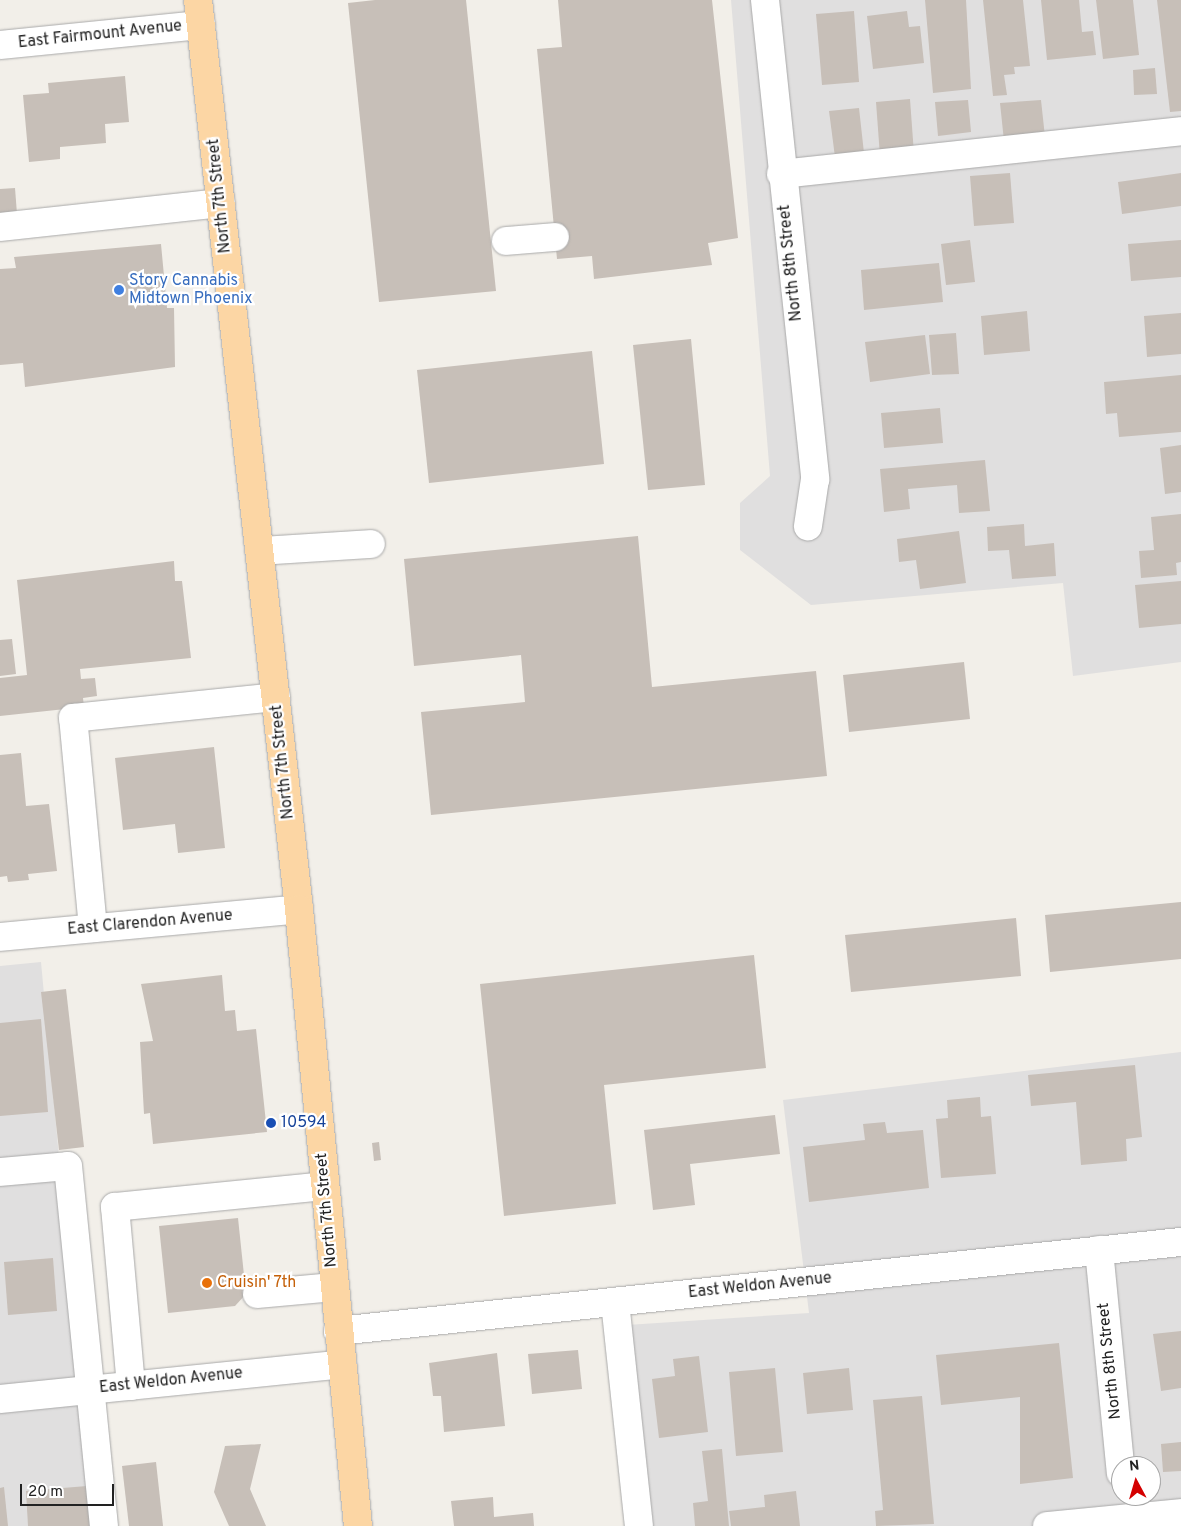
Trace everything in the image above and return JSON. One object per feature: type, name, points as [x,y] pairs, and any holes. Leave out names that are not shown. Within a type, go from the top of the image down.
[{"type":"main road","name":"North 7th Street","points":[[200,12],[300,909],[338,1331],[358,1526]]},
{"type":"street","name":"North 8th Street","points":[[764,0],[781,174],[815,479],[808,526]]},
{"type":"street","name":"East Fairmount Avenue","points":[[0,45],[200,12]]},
{"type":"street","points":[[781,174],[1181,131]]},
{"type":"street","points":[[0,227],[221,203]]},
{"type":"street","points":[[506,241],[555,237]]},
{"type":"street","points":[[260,551],[371,544]]},
{"type":"street","points":[[93,928],[73,718],[276,697]]},
{"type":"street","name":"East Clarendon Avenue","points":[[0,937],[300,909]]},
{"type":"street","points":[[0,1172],[68,1166],[104,1526]]},
{"type":"street","points":[[131,1386],[115,1207],[325,1186]]},
{"type":"street","name":"East Weldon Avenue","points":[[338,1331],[1181,1242]]},
{"type":"street","name":"North 8th Street","points":[[1099,1250],[1119,1456]]},
{"type":"street","points":[[256,1294],[334,1287]]},
{"type":"street","points":[[615,1302],[639,1526]]},
{"type":"street","name":"East Weldon Avenue","points":[[0,1399],[342,1364]]},
{"type":"street","points":[[1047,1526],[1125,1513],[1181,1513]]},
{"type":"shaded area","points":[[731,0],[1181,0],[1181,662],[1073,676],[1063,583],[811,605],[740,550],[740,503],[770,476]]},
{"type":"shaded area","points":[[41,962],[93,1526],[0,1526],[0,966]]},
{"type":"shaded area","points":[[1181,1052],[1181,1526],[650,1526],[627,1325],[809,1313],[783,1100]]},
{"type":"building","points":[[375,0],[466,0],[496,291],[379,302],[348,3]]},
{"type":"building","points":[[558,0],[712,0],[738,238],[708,243],[712,265],[594,279],[592,256],[557,259],[537,49],[562,47]]},
{"type":"building","points":[[925,0],[966,0],[971,89],[933,93]]},
{"type":"building","points":[[983,0],[1023,0],[1030,66],[1014,67],[1015,74],[1004,75],[1007,95],[993,96]]},
{"type":"building","points":[[1041,0],[1079,0],[1082,32],[1093,31],[1096,55],[1047,60]]},
{"type":"building","points":[[1096,0],[1133,0],[1139,55],[1103,59]]},
{"type":"building","points":[[1157,0],[1181,0],[1181,111],[1170,112]]},
{"type":"building","points":[[854,11],[859,82],[822,85],[816,14]]},
{"type":"building","points":[[907,11],[909,27],[920,26],[924,63],[873,69],[867,16]]},
{"type":"building","points":[[1155,68],[1157,94],[1134,95],[1133,70]]},
{"type":"building","points":[[125,76],[129,122],[105,124],[106,143],[60,147],[60,159],[29,162],[23,95],[49,93],[48,83]]},
{"type":"building","points":[[910,99],[914,154],[880,156],[876,102]]},
{"type":"building","points":[[968,100],[971,132],[938,136],[935,102]]},
{"type":"building","points":[[1041,100],[1045,137],[1004,141],[1000,103]]},
{"type":"building","points":[[859,108],[864,153],[835,157],[829,111]]},
{"type":"building","points":[[1010,173],[1014,223],[974,226],[970,176]]},
{"type":"building","points":[[1181,173],[1181,206],[1122,214],[1118,182]]},
{"type":"building","points":[[15,188],[17,214],[0,215],[0,189]]},
{"type":"building","points":[[970,240],[975,282],[946,285],[941,244]]},
{"type":"building","points":[[1181,240],[1181,277],[1131,281],[1128,244]]},
{"type":"building","points":[[161,244],[167,308],[174,308],[175,367],[25,387],[23,363],[0,365],[0,269],[16,268],[14,257]]},
{"type":"building","points":[[939,263],[943,302],[864,310],[861,270]]},
{"type":"building","points":[[1027,311],[1030,351],[984,355],[981,316]]},
{"type":"building","points":[[1181,313],[1181,354],[1147,357],[1144,316]]},
{"type":"building","points":[[956,333],[959,374],[932,375],[929,335]]},
{"type":"building","points":[[925,335],[930,374],[870,382],[865,342]]},
{"type":"building","points":[[691,339],[705,485],[648,490],[633,345]]},
{"type":"building","points":[[592,351],[604,464],[429,483],[417,370]]},
{"type":"building","points":[[1181,375],[1181,432],[1119,437],[1117,413],[1106,414],[1104,382]]},
{"type":"building","points":[[940,408],[943,443],[884,448],[881,413]]},
{"type":"building","points":[[1181,445],[1181,492],[1165,494],[1160,448]]},
{"type":"building","points":[[985,460],[990,511],[959,513],[957,485],[908,489],[910,509],[884,512],[880,469]]},
{"type":"building","points":[[1181,514],[1181,562],[1176,563],[1177,575],[1141,578],[1139,551],[1154,550],[1151,517]]},
{"type":"building","points":[[1024,524],[1025,546],[1054,543],[1056,576],[1012,579],[1009,550],[988,551],[987,527]]},
{"type":"building","points":[[959,531],[966,583],[920,589],[916,560],[899,562],[897,539]]},
{"type":"building","points":[[638,536],[652,687],[816,671],[827,776],[431,815],[421,712],[525,702],[521,655],[414,666],[404,559]]},
{"type":"building","points":[[174,561],[175,581],[182,581],[191,658],[80,669],[81,679],[95,678],[97,696],[83,698],[84,707],[0,716],[0,678],[27,675],[17,580]]},
{"type":"building","points":[[1181,581],[1181,624],[1139,628],[1135,585]]},
{"type":"building","points":[[12,639],[16,674],[0,676],[0,640]]},
{"type":"building","points":[[964,662],[970,719],[849,732],[843,675]]},
{"type":"building","points":[[214,747],[225,848],[178,853],[175,824],[123,830],[115,758]]},
{"type":"building","points":[[21,753],[26,806],[49,804],[57,871],[28,874],[29,880],[8,882],[7,876],[0,877],[0,755]]},
{"type":"building","points":[[1181,902],[1181,959],[1050,972],[1045,915]]},
{"type":"building","points":[[1016,918],[1021,976],[851,992],[845,935]]},
{"type":"building","points":[[754,955],[766,1068],[604,1085],[616,1204],[504,1216],[480,984]]},
{"type":"building","points":[[222,975],[225,1011],[235,1010],[237,1031],[256,1029],[267,1132],[153,1144],[150,1113],[144,1114],[140,1042],[153,1041],[141,984]]},
{"type":"building","points":[[66,989],[84,1147],[59,1150],[41,992]]},
{"type":"building","points":[[41,1019],[48,1112],[0,1116],[0,1023]]},
{"type":"building","points":[[1135,1065],[1142,1137],[1126,1139],[1127,1161],[1081,1165],[1076,1102],[1031,1106],[1028,1075]]},
{"type":"building","points":[[980,1097],[981,1117],[991,1116],[996,1174],[941,1178],[936,1119],[948,1118],[947,1100]]},
{"type":"building","points":[[775,1115],[780,1154],[690,1164],[695,1205],[653,1210],[644,1130]]},
{"type":"building","points":[[885,1122],[887,1133],[923,1130],[929,1188],[809,1202],[803,1147],[865,1140],[863,1124]]},
{"type":"building","points":[[379,1142],[381,1160],[374,1161],[372,1143]]},
{"type":"building","points":[[238,1218],[246,1294],[235,1306],[168,1313],[159,1226]]},
{"type":"building","points":[[53,1258],[57,1311],[8,1315],[4,1262]]},
{"type":"building","points":[[1181,1331],[1181,1388],[1161,1391],[1153,1334]]},
{"type":"building","points":[[1059,1343],[1073,1478],[1020,1484],[1020,1397],[941,1405],[936,1355]]},
{"type":"building","points":[[578,1350],[582,1389],[532,1394],[528,1354]]},
{"type":"building","points":[[497,1353],[505,1426],[444,1432],[441,1396],[433,1396],[429,1363]]},
{"type":"building","points":[[699,1356],[708,1432],[659,1438],[652,1379],[675,1376],[673,1359]]},
{"type":"building","points":[[775,1368],[783,1452],[736,1456],[729,1372]]},
{"type":"building","points":[[849,1368],[853,1410],[807,1414],[803,1373]]},
{"type":"building","points":[[922,1396],[934,1524],[876,1526],[875,1511],[883,1510],[873,1400]]},
{"type":"building","points":[[1181,1442],[1181,1471],[1163,1472],[1161,1444]]},
{"type":"building","points":[[261,1444],[250,1489],[266,1526],[229,1526],[214,1492],[225,1446]]},
{"type":"building","points":[[722,1449],[729,1526],[695,1526],[693,1503],[708,1501],[702,1451]]},
{"type":"building","points":[[156,1462],[163,1526],[129,1526],[122,1466]]},
{"type":"building","points":[[87,1486],[91,1526],[28,1526],[26,1491]]},
{"type":"building","points":[[4,1487],[8,1526],[0,1526],[0,1488]]},
{"type":"building","points":[[796,1491],[800,1526],[731,1526],[729,1511],[765,1507],[764,1495]]},
{"type":"building","points":[[493,1497],[494,1517],[533,1513],[534,1526],[454,1526],[451,1501]]},
{"type":"place","name":"Story Cannabis Midtown Phoenix","points":[[119,290]]},
{"type":"place","name":"10594","points":[[271,1123]]},
{"type":"place","name":"Cruisin' 7th","points":[[207,1283]]}]
